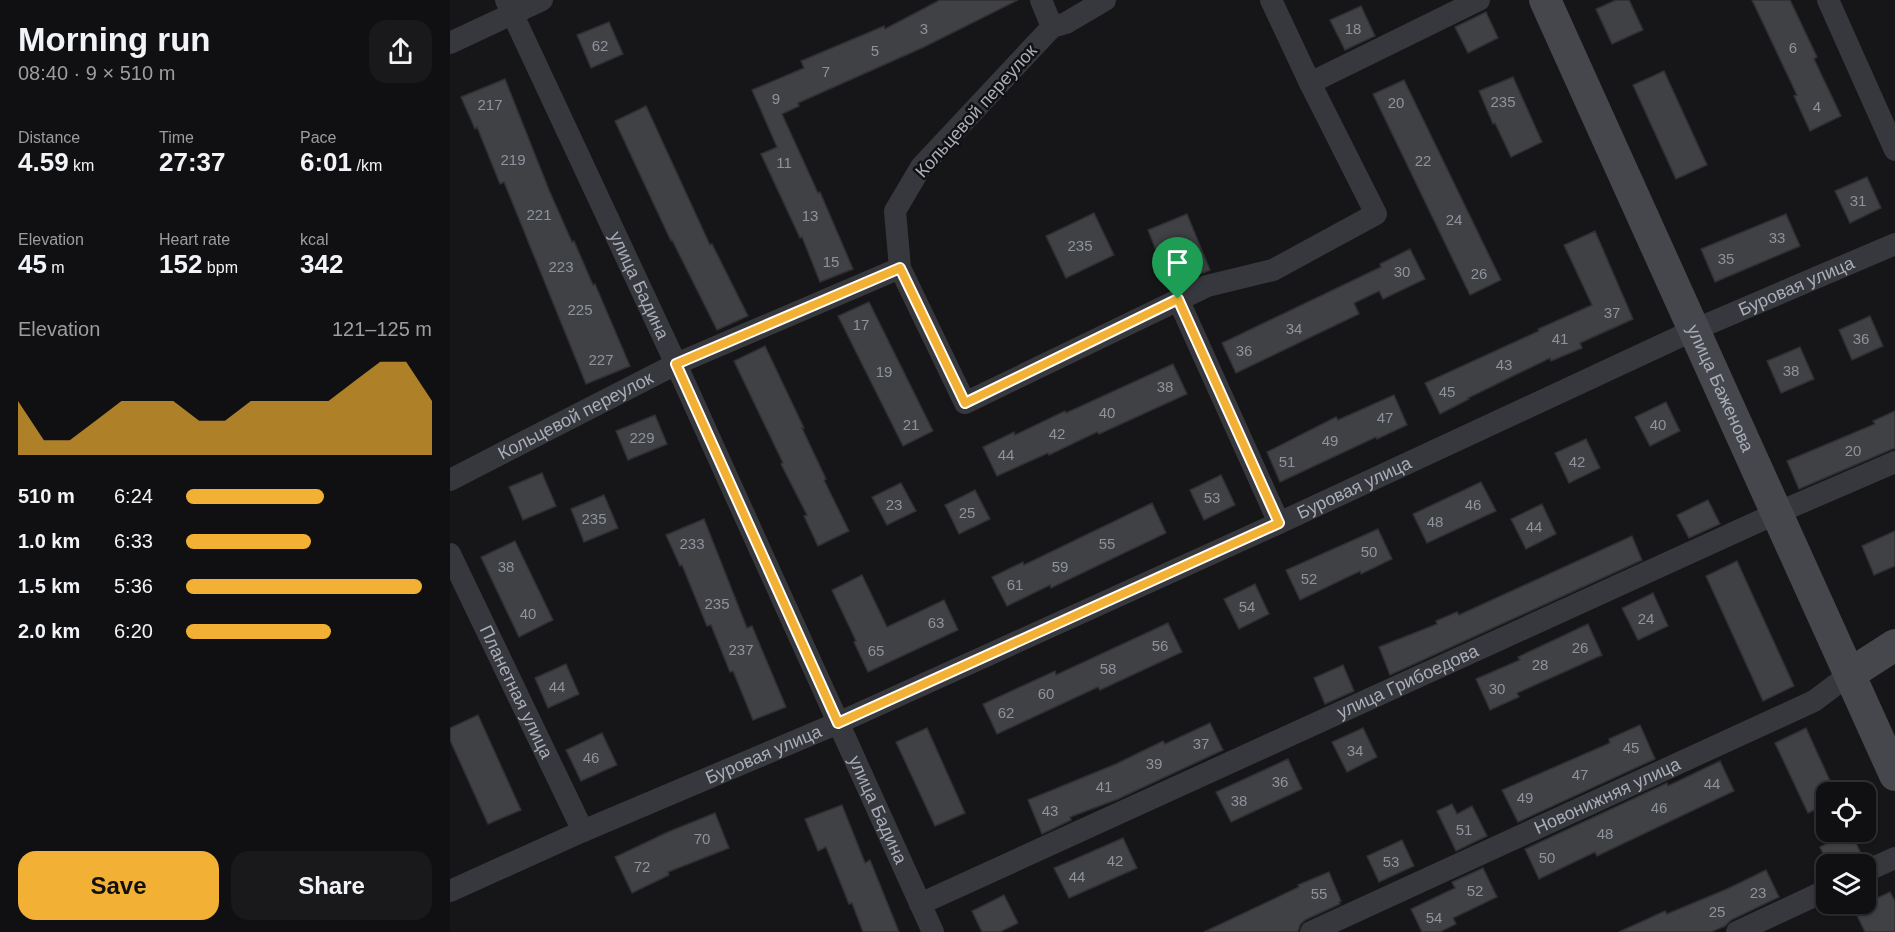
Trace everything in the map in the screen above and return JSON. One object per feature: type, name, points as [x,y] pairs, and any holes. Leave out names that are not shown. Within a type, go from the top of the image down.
[{"type":"main road","name":"улица Баженова","points":[[1545,0],[1895,776]]},
{"type":"main road","name":"Новонижняя улица","points":[[1850,674],[1895,645]]},
{"type":"street","points":[[450,43],[509,7],[542,0]]},
{"type":"street","points":[[1041,0],[1052,27]]},
{"type":"street","name":"Кольцевой переулок","points":[[1105,0],[1066,23],[1052,27],[921,166],[895,211],[900,268],[965,403],[1207,286],[1273,270],[1376,214],[1271,0]]},
{"type":"street","points":[[1310,83],[1479,0]]},
{"type":"street","points":[[1828,0],[1895,150]]},
{"type":"street","name":"улица Бадина","points":[[509,7],[676,364],[933,932]]},
{"type":"street","name":"Буровая улица","points":[[450,891],[583,831],[838,723],[1279,523],[1694,330],[1895,244]]},
{"type":"street","name":"Кольцевой переулок","points":[[450,480],[676,364],[900,268]]},
{"type":"street","points":[[1178,299],[1279,523]]},
{"type":"street","name":"улица Грибоедова","points":[[920,904],[1777,513],[1895,462]]},
{"type":"street","name":"Планетная улица","points":[[450,554],[583,831]]},
{"type":"street","name":"Новонижняя улица","points":[[1311,932],[1814,701],[1850,674]]},
{"type":"street","points":[[1876,867],[1895,858]]},
{"type":"street","points":[[1737,932],[1816,895]]},
{"type":"building","points":[[940,0],[1018,0],[924,47],[798,103],[799,106],[782,114],[818,193],[820,192],[853,269],[820,282],[802,237],[800,238],[761,154],[777,147],[752,90],[804,68],[801,61],[884,26],[885,29]]},
{"type":"building","points":[[1616,0],[1629,0],[1643,30],[1612,44],[1596,9]]},
{"type":"building","points":[[1752,0],[1790,0],[1841,116],[1810,131],[1794,96],[1797,95]]},
{"type":"building","points":[[1361,6],[1375,36],[1345,50],[1330,20]]},
{"type":"building","points":[[1486,12],[1498,38],[1468,53],[1455,27]]},
{"type":"building","points":[[609,22],[623,54],[591,68],[577,35]]},
{"type":"building","points":[[1664,71],[1707,165],[1676,179],[1633,85]]},
{"type":"building","points":[[1513,77],[1542,142],[1511,157],[1479,91]]},
{"type":"building","points":[[505,79],[549,190],[593,285],[595,284],[630,366],[586,384],[504,182],[500,184],[477,127],[475,129],[461,97]]},
{"type":"building","points":[[1404,80],[1501,280],[1470,295],[1373,94]]},
{"type":"building","points":[[646,106],[710,245],[712,244],[748,316],[717,330],[671,241],[615,121]]},
{"type":"building","points":[[1867,177],[1881,208],[1850,223],[1835,191]]},
{"type":"building","points":[[1094,213],[1114,255],[1066,278],[1046,236]]},
{"type":"building","points":[[1187,214],[1210,270],[1170,286],[1148,230]]},
{"type":"building","points":[[1786,214],[1800,246],[1715,282],[1701,249]]},
{"type":"building","points":[[1595,231],[1633,319],[1580,343],[1582,348],[1551,361],[1550,358],[1440,414],[1425,383],[1592,305],[1564,245]]},
{"type":"building","points":[[1410,249],[1425,279],[1383,299],[1379,291],[1354,303],[1359,314],[1236,373],[1222,343],[1381,267],[1380,264]]},
{"type":"building","points":[[869,302],[933,431],[903,446],[838,316]]},
{"type":"building","points":[[1870,316],[1883,346],[1852,360],[1839,330]]},
{"type":"building","points":[[765,346],[849,531],[818,546],[804,516],[807,515],[734,361]]},
{"type":"building","points":[[1800,347],[1814,379],[1781,393],[1767,361]]},
{"type":"building","points":[[1173,364],[1187,394],[1099,434],[1097,432],[997,476],[983,447],[1014,432],[1015,435],[1065,411],[1066,413]]},
{"type":"building","points":[[1394,395],[1407,425],[1280,482],[1267,452],[1336,417],[1338,420]]},
{"type":"building","points":[[1666,402],[1680,431],[1650,446],[1635,417]]},
{"type":"building","points":[[1895,411],[1895,448],[1799,489],[1787,461],[1875,424],[1873,421]]},
{"type":"building","points":[[655,415],[667,444],[628,460],[616,431]]},
{"type":"building","points":[[1586,439],[1600,468],[1569,483],[1555,453]]},
{"type":"building","points":[[542,473],[556,506],[523,520],[509,487]]},
{"type":"building","points":[[1221,475],[1235,505],[1204,520],[1190,490]]},
{"type":"building","points":[[1481,482],[1496,511],[1427,543],[1413,514]]},
{"type":"building","points":[[901,483],[916,511],[887,525],[872,497]]},
{"type":"building","points":[[975,490],[990,519],[959,534],[945,505]]},
{"type":"building","points":[[604,495],[618,528],[584,542],[571,509]]},
{"type":"building","points":[[1708,500],[1720,524],[1689,538],[1677,515]]},
{"type":"building","points":[[1152,503],[1166,533],[1051,588],[1050,585],[1007,606],[992,577],[1023,562],[1024,565]]},
{"type":"building","points":[[1542,504],[1556,534],[1526,549],[1511,519]]},
{"type":"building","points":[[704,519],[747,628],[752,626],[786,707],[753,720],[733,671],[730,672],[711,625],[707,626],[682,565],[680,566],[666,535]]},
{"type":"building","points":[[1378,529],[1392,559],[1361,574],[1360,571],[1300,600],[1286,570]]},
{"type":"building","points":[[1895,531],[1895,566],[1874,575],[1862,546]]},
{"type":"building","points":[[1632,536],[1642,560],[1390,675],[1379,647],[1437,624],[1436,621],[1457,612],[1459,615]]},
{"type":"building","points":[[515,541],[553,620],[519,637],[481,557]]},
{"type":"building","points":[[1737,561],[1794,686],[1763,701],[1706,576]]},
{"type":"building","points":[[862,575],[887,627],[944,600],[958,630],[868,672],[832,590]]},
{"type":"building","points":[[1255,584],[1269,614],[1239,629],[1224,599]]},
{"type":"building","points":[[1653,593],[1668,626],[1638,640],[1622,608]]},
{"type":"building","points":[[1168,623],[1182,652],[1100,690],[1098,687],[997,734],[983,704],[1055,671],[1056,675]]},
{"type":"building","points":[[1588,624],[1602,655],[1517,693],[1519,697],[1490,710],[1476,679],[1520,660],[1518,657]]},
{"type":"building","points":[[566,664],[579,694],[548,708],[535,678]]},
{"type":"building","points":[[1343,665],[1354,691],[1325,704],[1314,678]]},
{"type":"building","points":[[478,715],[521,810],[488,824],[450,740],[450,728]]},
{"type":"building","points":[[1210,723],[1223,750],[1118,799],[1070,817],[1071,820],[1042,834],[1028,800],[1116,764],[1163,741],[1165,744]]},
{"type":"building","points":[[1640,725],[1655,759],[1518,822],[1502,790],[1610,743],[1609,739]]},
{"type":"building","points":[[927,728],[965,813],[935,826],[896,742]]},
{"type":"building","points":[[1363,728],[1377,757],[1347,772],[1332,742]]},
{"type":"building","points":[[1806,728],[1830,782],[1816,782],[1816,809],[1808,813],[1775,743]]},
{"type":"building","points":[[602,733],[617,765],[581,781],[566,750]]},
{"type":"building","points":[[1288,759],[1302,789],[1231,822],[1216,792]]},
{"type":"building","points":[[1720,761],[1734,791],[1597,856],[1595,852],[1539,879],[1525,849]]},
{"type":"building","points":[[1452,804],[1457,814],[1472,806],[1487,836],[1456,851],[1437,811]]},
{"type":"building","points":[[842,805],[865,863],[870,860],[899,932],[863,932],[826,847],[818,851],[805,819]]},
{"type":"building","points":[[715,813],[729,848],[668,872],[669,875],[632,893],[615,857]]},
{"type":"building","points":[[1123,838],[1137,868],[1069,898],[1054,868]]},
{"type":"building","points":[[1402,840],[1414,866],[1379,882],[1367,856]]},
{"type":"building","points":[[1830,842],[1856,842],[1861,854],[1823,854],[1820,847]]},
{"type":"building","points":[[1483,868],[1497,897],[1453,918],[1456,924],[1440,932],[1422,932],[1411,909],[1455,888],[1452,882]]},
{"type":"building","points":[[1766,870],[1779,897],[1711,932],[1619,932],[1665,911],[1667,914],[1727,889]]},
{"type":"building","points":[[1329,872],[1341,901],[1340,904],[1305,920],[1298,932],[1204,932],[1299,887],[1298,885]]},
{"type":"building","points":[[1890,892],[1895,901],[1895,932],[1865,932],[1856,914],[1876,914],[1876,899]]},
{"type":"building","points":[[1004,895],[1018,923],[1000,932],[982,932],[972,911]]},
{"type":"route","points":[[900,268],[965,403],[1178,299],[1279,523],[838,723],[676,364],[900,268]]}]
